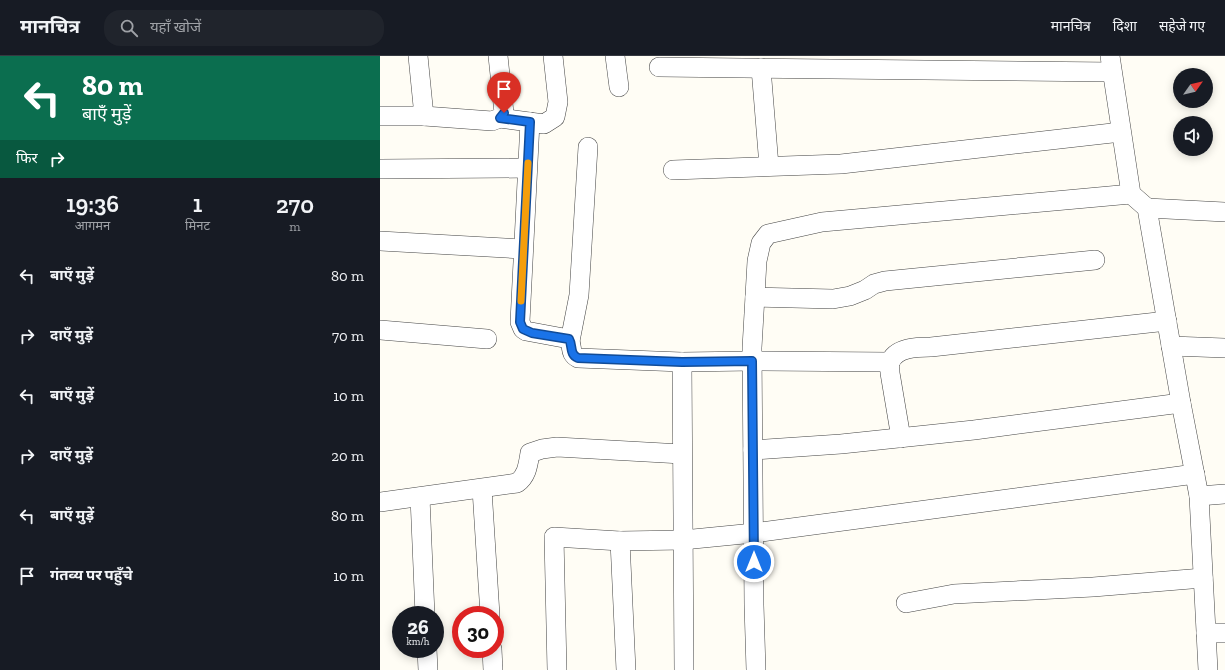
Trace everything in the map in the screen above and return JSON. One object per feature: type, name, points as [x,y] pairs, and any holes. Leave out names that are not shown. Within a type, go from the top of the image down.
[{"type":"street","points":[[418,56],[424,116]]},
{"type":"street","points":[[498,56],[504,113],[500,118]]},
{"type":"street","points":[[380,116],[424,116],[492,121],[500,118],[544,124],[555,117],[558,102],[553,56]]},
{"type":"street","points":[[615,56],[619,87]]},
{"type":"street","points":[[659,68],[1111,64],[1131,194],[1147,208],[1225,212]]},
{"type":"street","points":[[761,68],[769,166]]},
{"type":"street","points":[[530,122],[520,326],[526,331],[532,333],[567,339],[570,341]]},
{"type":"street","points":[[673,170],[841,164],[1121,132]]},
{"type":"street","points":[[588,147],[579,295],[570,341],[573,356],[578,358],[682,362],[890,362]]},
{"type":"street","points":[[380,169],[528,168]]},
{"type":"street","points":[[756,670],[752,361],[757,261],[761,243],[768,234],[822,222],[1131,194]]},
{"type":"street","points":[[1147,208],[1199,496],[1208,670]]},
{"type":"street","points":[[380,241],[523,249]]},
{"type":"street","points":[[755,297],[833,299],[850,296],[865,290],[874,284],[885,281],[1095,260]]},
{"type":"street","points":[[901,438],[890,373],[890,362],[898,353],[913,347],[931,347],[1167,322]]},
{"type":"street","points":[[380,330],[487,339]]},
{"type":"street","points":[[1171,346],[1225,348]]},
{"type":"street","points":[[682,362],[684,670]]},
{"type":"street","points":[[753,450],[841,444],[974,430],[1181,403]]},
{"type":"street","points":[[380,502],[517,483],[522,480],[525,475],[530,453],[542,449],[557,447],[682,454]]},
{"type":"street","points":[[557,670],[554,537],[620,541],[683,540],[754,533],[1194,474]]},
{"type":"street","points":[[482,489],[489,606]]},
{"type":"street","points":[[1199,496],[1225,494]]},
{"type":"street","points":[[420,497],[425,606]]},
{"type":"street","points":[[620,541],[626,670]]},
{"type":"street","points":[[906,603],[954,594],[1093,587],[1203,578]]},
{"type":"street","points":[[1206,633],[1225,633]]},
{"type":"street","points":[[427,658],[428,670]]},
{"type":"street","points":[[492,658],[493,670]]},
{"type":"slow traffic","points":[[521,301],[528,163]]},
{"type":"route","points":[[504,113],[500,118],[530,122],[520,322],[520,326],[523,329],[532,333],[569,339],[573,356],[578,358],[682,362],[752,361],[754,562]]}]
